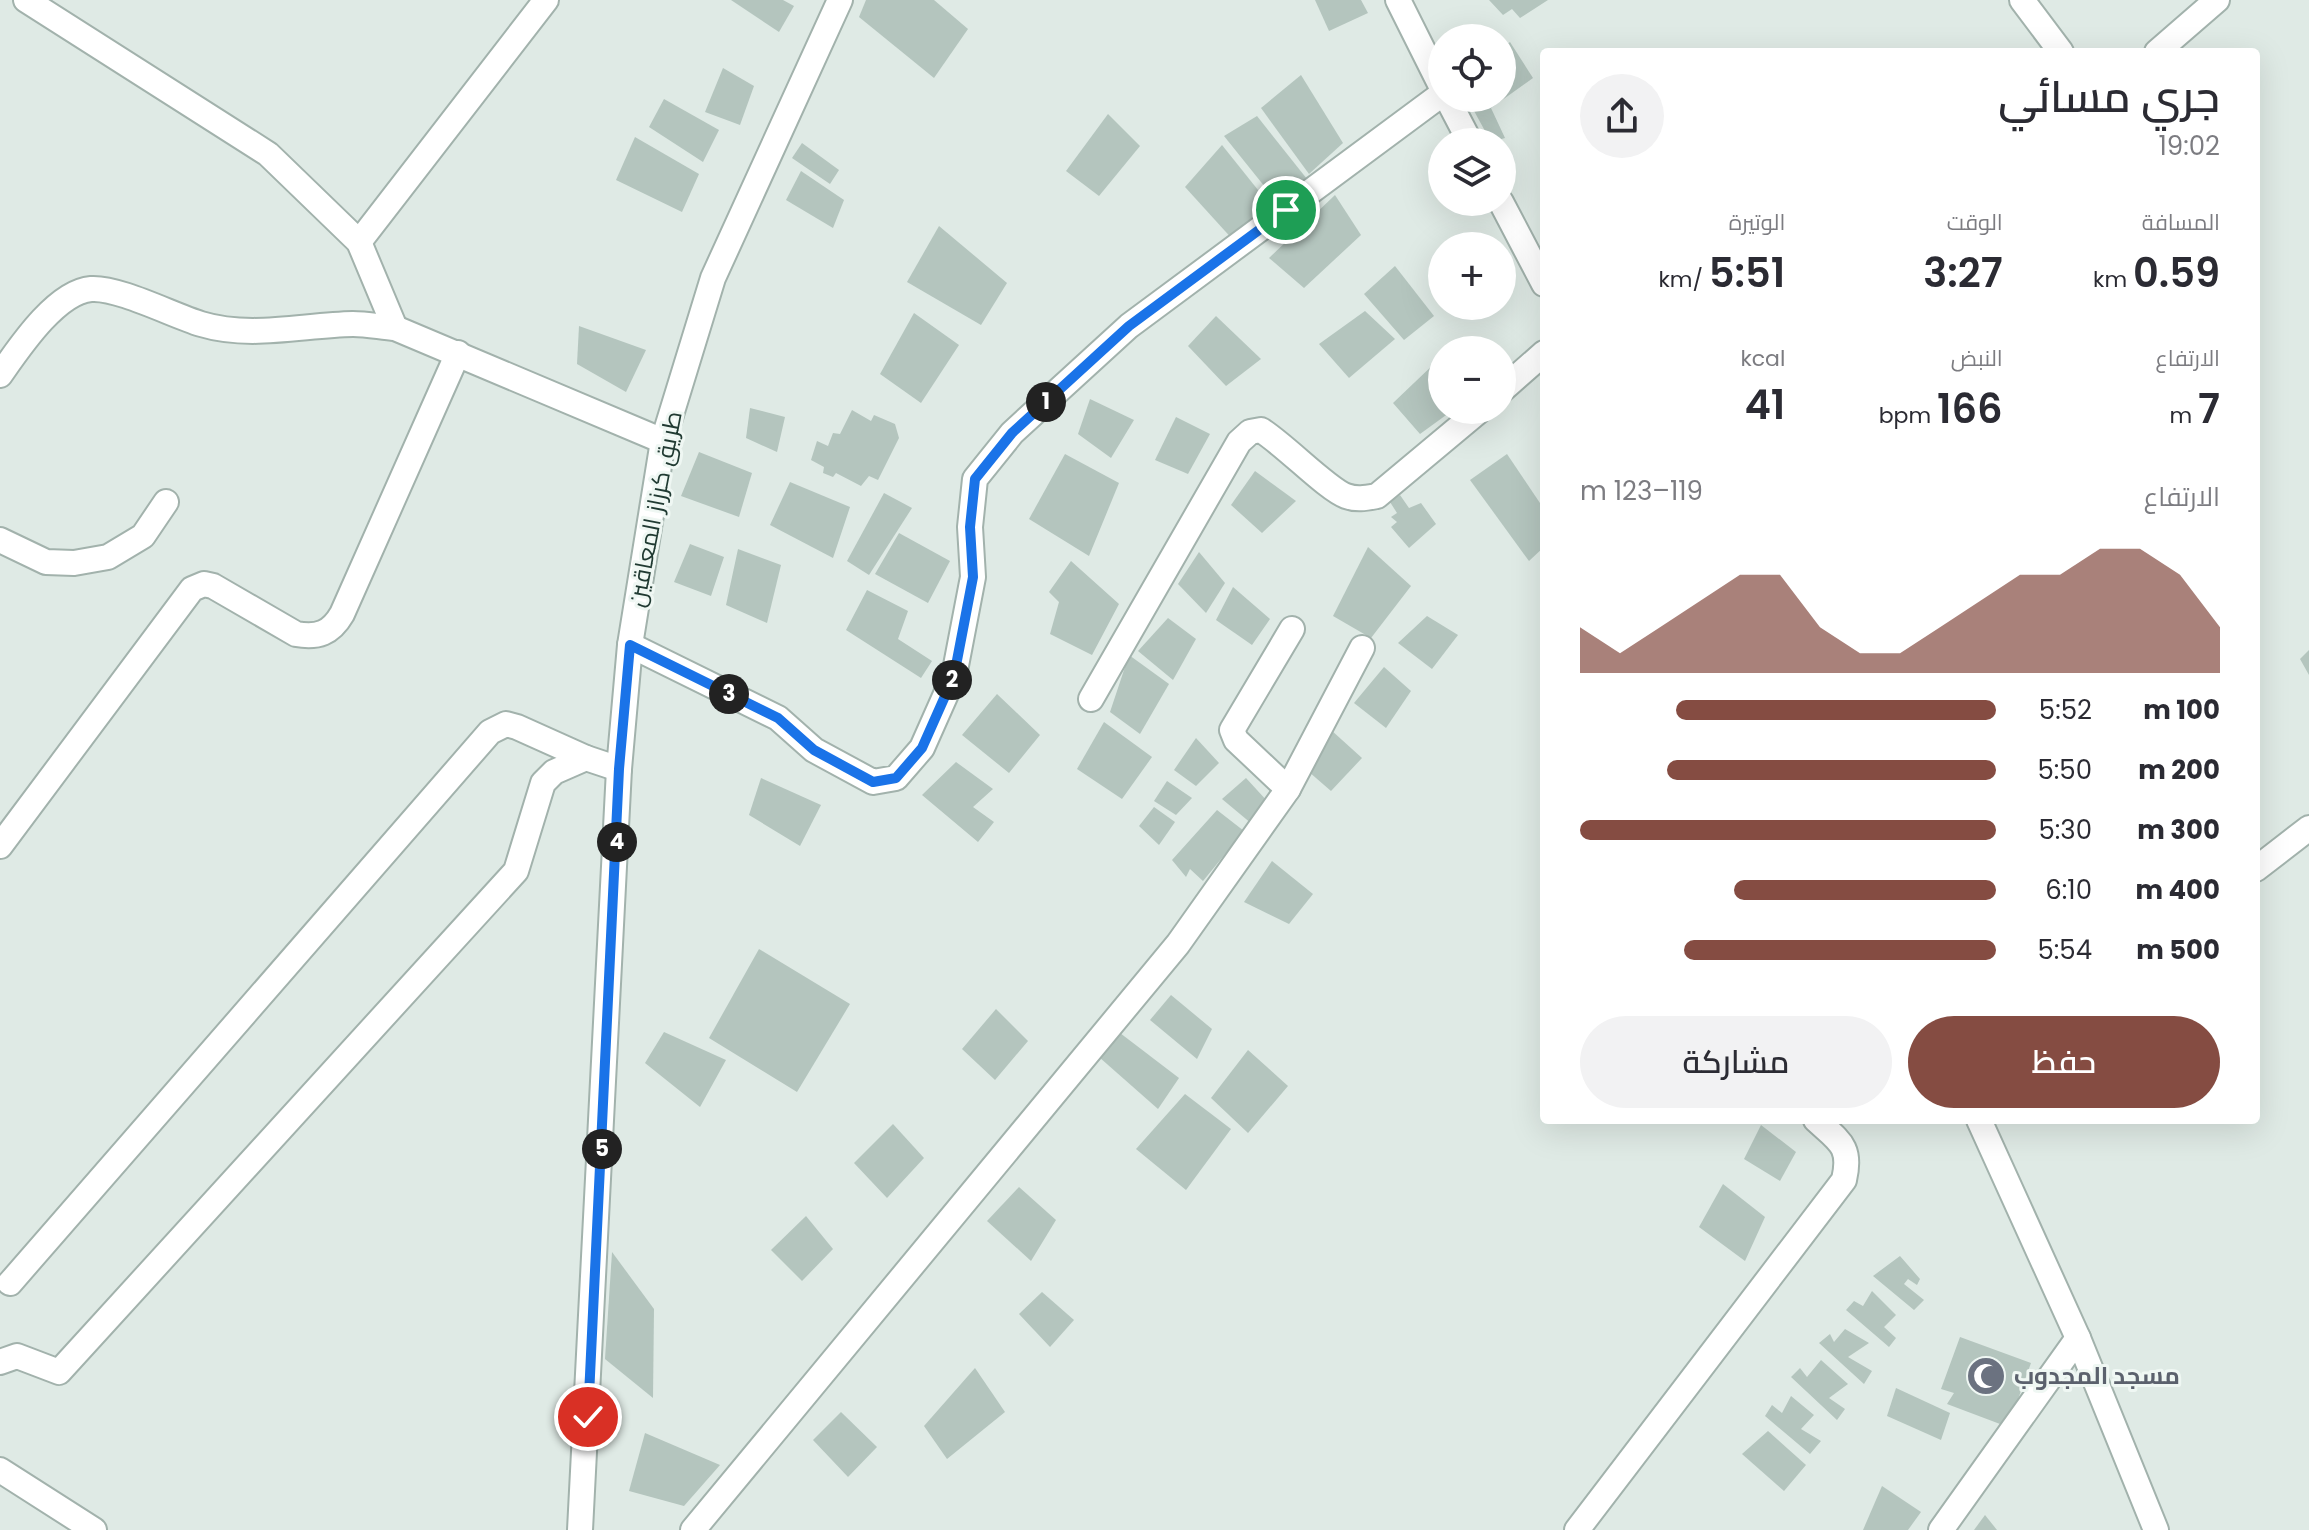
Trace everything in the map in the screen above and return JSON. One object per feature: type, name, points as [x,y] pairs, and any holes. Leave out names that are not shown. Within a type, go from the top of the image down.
[{"type":"street","points":[[359,242],[546,0]]},
{"type":"street","name":"طريق كرزاز المعاقين","points":[[582,1527],[619,769],[630,645],[663,441],[713,278],[840,0]]},
{"type":"street","points":[[1398,0],[1428,60]]},
{"type":"street","points":[[2022,0],[2058,48]]},
{"type":"street","points":[[2162,48],[2217,0]]},
{"type":"street","points":[[39,4],[268,154],[359,242],[395,328]]},
{"type":"street","points":[[630,645],[778,718],[814,750],[873,782],[896,778],[922,748],[954,676],[973,577],[970,527],[975,479],[1012,433],[1129,326],[1428,104]]},
{"type":"street","points":[[1508,216],[1540,276]]},
{"type":"street","points":[[0,375],[28,335],[64,300],[90,289],[118,292],[138,303],[205,325],[257,331],[356,324],[395,328],[663,441]]},
{"type":"street","points":[[0,846],[192,589],[204,584],[213,586],[296,634],[310,637],[331,630],[342,614],[458,353]]},
{"type":"street","points":[[1516,378],[1540,357]]},
{"type":"street","points":[[1091,699],[1193,518],[1239,442],[1250,432],[1261,430],[1273,437],[1343,495],[1358,499],[1377,496],[1463,424]]},
{"type":"street","points":[[0,540],[46,562],[74,563],[108,557],[143,536],[166,502]]},
{"type":"street","points":[[1288,789],[1236,740],[1232,730],[1292,629]]},
{"type":"street","points":[[693,1530],[1178,944],[1288,789],[1362,648]]},
{"type":"street","points":[[10,1283],[490,732],[506,724],[619,769]]},
{"type":"street","points":[[0,1362],[17,1356],[59,1372],[516,871],[543,783],[554,772],[586,758]]},
{"type":"street","points":[[2260,866],[2309,828]]},
{"type":"street","points":[[1577,1530],[1844,1180],[1849,1161],[1844,1145],[1820,1124]]},
{"type":"street","points":[[1981,1124],[2078,1338],[2156,1530]]},
{"type":"street","points":[[1941,1530],[2078,1338]]},
{"type":"street","points":[[0,1470],[94,1530]]},
{"type":"building","points":[[731,0],[783,0],[794,6],[779,32]]},
{"type":"building","points":[[866,0],[934,0],[968,29],[934,78],[859,17]]},
{"type":"building","points":[[1315,0],[1361,0],[1368,13],[1329,31]]},
{"type":"building","points":[[1489,0],[1548,0],[1520,18],[1512,9],[1503,15]]},
{"type":"building","points":[[1516,51],[1533,78],[1516,90]]},
{"type":"building","points":[[723,68],[754,86],[740,125],[705,112]]},
{"type":"building","points":[[1301,75],[1343,143],[1309,174],[1261,108]]},
{"type":"building","points":[[664,99],[719,130],[703,162],[649,127]]},
{"type":"building","points":[[1475,112],[1493,112],[1500,128],[1483,128]]},
{"type":"building","points":[[1108,114],[1140,146],[1099,196],[1066,171]]},
{"type":"building","points":[[1257,116],[1307,179],[1277,202],[1224,136]]},
{"type":"building","points":[[635,137],[699,174],[682,212],[616,180]]},
{"type":"building","points":[[802,143],[839,170],[830,184],[792,158]]},
{"type":"building","points":[[1222,145],[1274,210],[1235,242],[1185,187]]},
{"type":"building","points":[[801,171],[844,200],[833,228],[786,200]]},
{"type":"building","points":[[1335,195],[1361,235],[1304,288],[1269,258]]},
{"type":"building","points":[[939,226],[1007,283],[981,325],[907,282]]},
{"type":"building","points":[[1395,266],[1428,308],[1429,320],[1404,340],[1364,294]]},
{"type":"building","points":[[1365,311],[1395,339],[1349,378],[1319,344]]},
{"type":"building","points":[[914,313],[959,345],[921,403],[880,374]]},
{"type":"building","points":[[1216,316],[1261,359],[1226,386],[1188,346]]},
{"type":"building","points":[[579,326],[646,350],[626,392],[577,364]]},
{"type":"building","points":[[1428,370],[1428,424],[1434,424],[1420,434],[1393,403]]},
{"type":"building","points":[[1090,399],[1134,420],[1111,458],[1078,434]]},
{"type":"building","points":[[750,408],[785,417],[777,452],[746,438]]},
{"type":"building","points":[[852,410],[871,421],[874,415],[895,424],[899,438],[878,480],[869,476],[861,486],[836,473],[833,477],[823,473],[824,467],[811,460],[817,441],[828,446],[833,433],[840,434]]},
{"type":"building","points":[[1176,417],[1210,434],[1188,474],[1155,460]]},
{"type":"building","points":[[699,452],[752,473],[739,517],[681,496]]},
{"type":"building","points":[[1065,454],[1119,483],[1089,556],[1029,519]]},
{"type":"building","points":[[1507,454],[1540,503],[1540,551],[1529,561],[1470,480]]},
{"type":"building","points":[[1255,471],[1296,501],[1262,533],[1231,505]]},
{"type":"building","points":[[790,482],[850,507],[833,558],[770,525]]},
{"type":"building","points":[[884,493],[912,508],[869,575],[847,561]]},
{"type":"building","points":[[1400,495],[1409,508],[1421,503],[1436,524],[1409,548],[1391,527],[1397,522],[1391,517],[1397,513],[1390,502]]},
{"type":"building","points":[[899,533],[950,561],[928,603],[875,574]]},
{"type":"building","points":[[690,544],[724,557],[711,596],[674,582]]},
{"type":"building","points":[[1368,547],[1411,586],[1371,638],[1333,616]]},
{"type":"building","points":[[738,549],[781,565],[767,623],[726,605]]},
{"type":"building","points":[[1199,552],[1225,583],[1206,613],[1178,584]]},
{"type":"building","points":[[1071,561],[1119,604],[1092,655],[1050,634],[1059,602],[1049,592]]},
{"type":"building","points":[[1233,587],[1270,619],[1252,645],[1216,620]]},
{"type":"building","points":[[867,590],[908,611],[898,639],[932,661],[921,678],[846,630]]},
{"type":"building","points":[[1427,616],[1458,635],[1432,669],[1398,643]]},
{"type":"building","points":[[1168,618],[1196,639],[1173,680],[1138,651]]},
{"type":"building","points":[[2309,650],[2309,675],[2300,659]]},
{"type":"building","points":[[1129,655],[1169,684],[1140,734],[1110,712]]},
{"type":"building","points":[[1384,667],[1411,691],[1386,728],[1354,703]]},
{"type":"building","points":[[997,694],[1040,735],[1009,773],[962,735]]},
{"type":"building","points":[[1104,722],[1152,757],[1122,799],[1077,769]]},
{"type":"building","points":[[1331,730],[1362,758],[1331,791],[1301,765]]},
{"type":"building","points":[[1196,738],[1219,763],[1196,786],[1174,770]]},
{"type":"building","points":[[956,762],[993,789],[973,807],[994,822],[978,842],[922,795]]},
{"type":"building","points":[[761,778],[821,805],[800,846],[749,815]]},
{"type":"building","points":[[1246,778],[1268,802],[1252,824],[1222,799]]},
{"type":"building","points":[[1167,781],[1192,798],[1176,815],[1154,801]]},
{"type":"building","points":[[1154,807],[1175,822],[1159,845],[1139,826]]},
{"type":"building","points":[[1217,810],[1244,831],[1203,881],[1190,869],[1186,877],[1172,860]]},
{"type":"building","points":[[1272,861],[1313,894],[1289,924],[1244,902]]},
{"type":"building","points":[[759,949],[850,1004],[797,1092],[709,1038]]},
{"type":"building","points":[[1171,995],[1212,1029],[1197,1059],[1150,1020]]},
{"type":"building","points":[[996,1009],[1028,1041],[995,1080],[962,1049]]},
{"type":"building","points":[[664,1032],[726,1060],[700,1107],[645,1063]]},
{"type":"building","points":[[1120,1033],[1179,1078],[1158,1109],[1099,1057]]},
{"type":"building","points":[[1248,1050],[1288,1086],[1248,1133],[1211,1098]]},
{"type":"building","points":[[1185,1094],[1231,1129],[1186,1190],[1136,1149]]},
{"type":"building","points":[[893,1124],[924,1158],[887,1198],[854,1163]]},
{"type":"building","points":[[1761,1125],[1796,1152],[1780,1181],[1744,1159]]},
{"type":"building","points":[[1723,1184],[1765,1217],[1745,1261],[1699,1227]]},
{"type":"building","points":[[1019,1187],[1056,1220],[1031,1261],[987,1221]]},
{"type":"building","points":[[806,1216],[833,1249],[802,1281],[771,1250]]},
{"type":"building","points":[[612,1252],[654,1309],[653,1398],[605,1359]]},
{"type":"building","points":[[1900,1256],[1920,1279],[1917,1285],[1908,1279],[1904,1284],[1924,1300],[1914,1310],[1873,1276]]},
{"type":"building","points":[[1872,1291],[1896,1315],[1884,1327],[1896,1338],[1889,1347],[1846,1310],[1854,1301],[1863,1306]]},
{"type":"building","points":[[1042,1292],[1074,1320],[1050,1347],[1019,1314]]},
{"type":"building","points":[[1845,1329],[1869,1343],[1848,1357],[1872,1371],[1864,1384],[1819,1343],[1830,1334],[1834,1342]]},
{"type":"building","name":"مسجد المجدوب","points":[[1960,1337],[2031,1363],[2008,1427],[1947,1404],[1954,1393],[1941,1389]]},
{"type":"building","points":[[1821,1360],[1848,1384],[1829,1398],[1845,1409],[1837,1420],[1791,1377],[1800,1368],[1807,1377]]},
{"type":"building","points":[[975,1368],[1005,1412],[947,1459],[924,1426]]},
{"type":"building","points":[[1896,1388],[1950,1413],[1941,1440],[1887,1416]]},
{"type":"building","points":[[1791,1396],[1814,1415],[1801,1429],[1821,1441],[1810,1454],[1765,1416],[1772,1405],[1782,1413]]},
{"type":"building","points":[[841,1412],[877,1447],[848,1477],[813,1440]]},
{"type":"building","points":[[1768,1431],[1806,1465],[1784,1491],[1742,1454]]},
{"type":"building","points":[[645,1433],[720,1465],[684,1506],[629,1491]]},
{"type":"building","points":[[1882,1486],[1921,1512],[1908,1530],[1863,1530]]},
{"type":"building","points":[[1985,1515],[1997,1530],[1974,1530]]},
{"type":"place","name":"مسجد المجدوب","points":[[1986,1376]]},
{"type":"route","points":[[588,1417],[619,769],[630,645],[778,718],[814,750],[873,782],[896,778],[922,748],[954,676],[973,577],[970,527],[975,479],[1012,433],[1129,326],[1286,210]]}]
